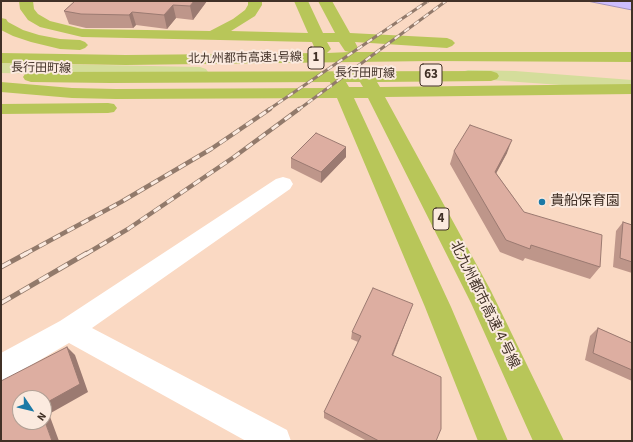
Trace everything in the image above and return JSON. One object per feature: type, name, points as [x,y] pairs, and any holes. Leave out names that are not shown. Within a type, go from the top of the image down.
[{"type":"highway","points":[[26,1],[27,9],[33,17],[45,24],[82,33],[359,38],[632,49]]},
{"type":"highway","points":[[1,67],[80,62],[166,49],[222,31],[250,13],[255,5],[255,1]]},
{"type":"highway","points":[[301,1],[392,200],[438,307],[492,441]]},
{"type":"highway","name":"北九州都市高速４号線","points":[[325,1],[403,146],[482,299],[549,441]]},
{"type":"highway","points":[[1,22],[3,25],[18,33],[36,40],[60,44],[438,42]]},
{"type":"highway","name":"北九州都市高速1号線","points":[[1,58],[141,60],[431,56],[632,57]]},
{"type":"highway","name":"北九州都市高速1号線","points":[[1,76],[118,78],[632,76]]},
{"type":"highway","points":[[1,88],[72,93],[116,94],[450,92],[632,89]]},
{"type":"highway","points":[[1,109],[108,108],[450,92]]},
{"type":"main road","name":"長行田町線","points":[[1,67],[229,73],[515,76],[632,85]]},
{"type":"street","points":[[1,368],[69,329],[283,184]]},
{"type":"street","points":[[69,329],[256,437]]},
{"type":"shaded area","points":[[587,1],[632,1],[632,10]]},
{"type":"building","points":[[75,1],[194,1],[190,6],[173,5],[164,15],[132,12],[129,15],[81,14],[64,11]]},
{"type":"building","points":[[470,125],[512,140],[495,172],[524,212],[602,235],[600,267],[531,245],[530,249],[506,240],[454,151]]},
{"type":"building","points":[[316,133],[346,147],[321,172],[291,158]]},
{"type":"building","points":[[623,222],[632,225],[632,262],[620,258]]},
{"type":"building","points":[[373,288],[413,304],[392,355],[441,377],[441,429],[436,441],[379,441],[324,412],[361,336],[352,332]]},
{"type":"building","points":[[598,328],[632,343],[632,370],[593,353]]},
{"type":"building","points":[[67,347],[80,384],[52,400],[52,390],[12,390],[12,430],[48,430],[52,441],[1,441],[1,381]]},
{"type":"railway","points":[[268,110],[428,1]]},
{"type":"railway","points":[[298,110],[446,1]]},
{"type":"railway","points":[[25,254],[121,202],[211,149],[270,109]]},
{"type":"railway","points":[[86,254],[128,229],[234,157],[299,109]]},
{"type":"railway","points":[[1,267],[27,253]]},
{"type":"railway","points":[[1,303],[87,253]]},
{"type":"place","name":"貴船保育園","points":[[542,202]]}]
